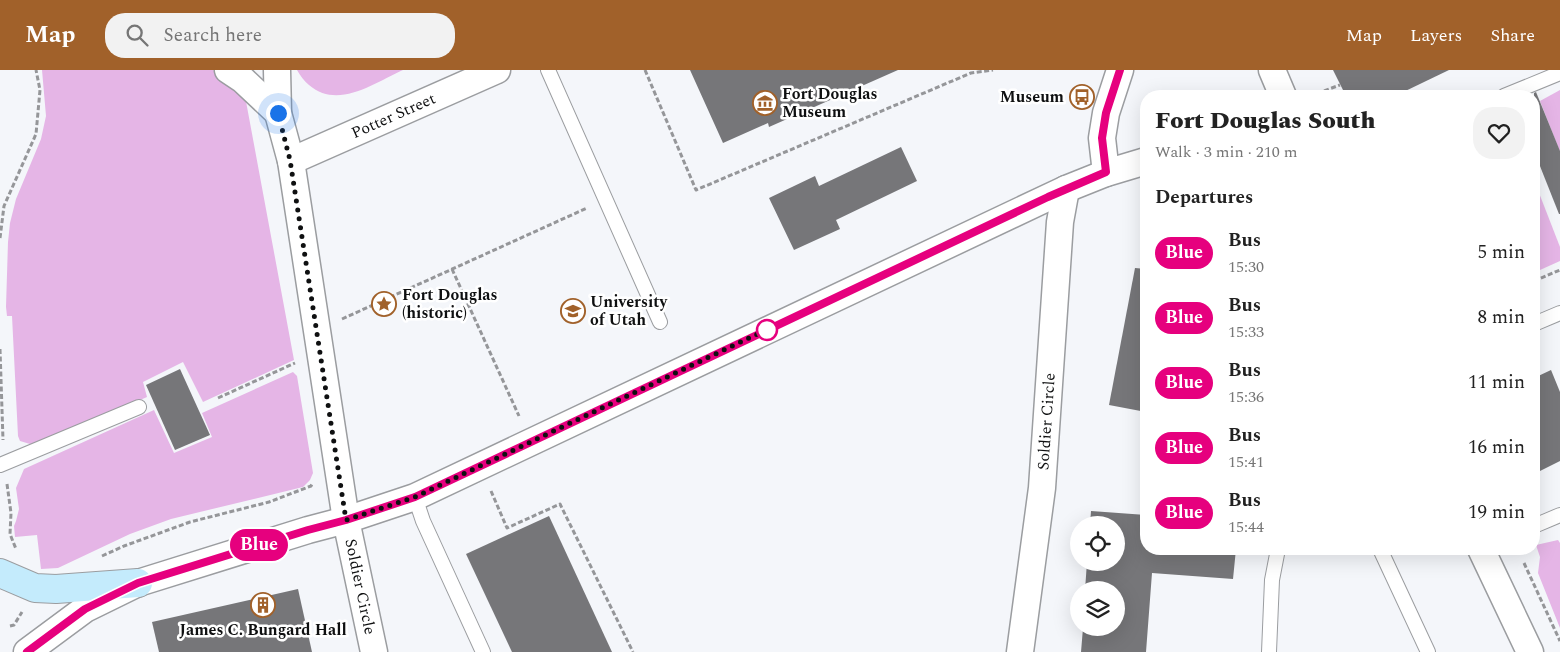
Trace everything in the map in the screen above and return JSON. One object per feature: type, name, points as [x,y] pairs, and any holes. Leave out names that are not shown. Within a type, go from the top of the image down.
[{"type":"main road","points":[[0,573],[35,588],[138,583]]},
{"type":"street","points":[[228,70],[243,80],[278,113]]},
{"type":"street","name":"Soldier Circle","points":[[277,70],[278,113],[290,160],[346,520],[374,652]]},
{"type":"street","name":"Potter Street","points":[[290,160],[497,70]]},
{"type":"street","points":[[1106,172],[1102,138],[1106,113],[1120,70]]},
{"type":"street","points":[[1272,70],[1280,90]]},
{"type":"street","points":[[26,652],[85,609],[138,583],[346,520],[415,497],[1066,189],[1106,172],[1140,163]]},
{"type":"street","name":"Soldier Circle","points":[[1020,652],[1042,488],[1060,222],[1066,189]]},
{"type":"street","points":[[1485,555],[1530,652]]},
{"type":"lane","points":[[548,70],[660,322]]},
{"type":"lane","points":[[1519,90],[1560,73]]},
{"type":"lane","points":[[1540,321],[1560,313]]},
{"type":"lane","points":[[0,465],[139,407]]},
{"type":"lane","points":[[415,497],[423,521],[483,652]]},
{"type":"lane","points":[[1540,523],[1560,515]]},
{"type":"lane","points":[[1269,652],[1272,580],[1277,555]]},
{"type":"lane","points":[[1383,555],[1428,652]]},
{"type":"path","points":[[0,238],[4,206],[36,134],[40,90],[36,70]]},
{"type":"path","points":[[646,70],[696,190],[972,73],[993,70]]},
{"type":"path","points":[[1326,90],[1340,85]]},
{"type":"path","points":[[316,330],[606,199]]},
{"type":"path","points":[[452,269],[518,416]]},
{"type":"path","points":[[1540,278],[1560,270]]},
{"type":"path","points":[[218,398],[298,361]]},
{"type":"path","points":[[98,558],[124,546],[190,522],[269,502],[311,486],[314,479]]},
{"type":"path","points":[[490,489],[507,528],[560,504],[633,652]]},
{"type":"path","points":[[1524,563],[1560,641]]},
{"type":"shaded area","points":[[42,70],[213,70],[222,75],[245,96],[294,360],[203,402],[183,362],[143,382],[147,397],[47,441],[30,444],[20,441],[18,436],[12,316],[7,316],[6,307],[8,242],[10,223],[16,199],[41,139],[46,116]]},
{"type":"shaded area","points":[[297,70],[403,70],[356,92],[332,95],[320,92],[309,85]]},
{"type":"shaded area","points":[[1560,90],[1560,152],[1540,101]]},
{"type":"shaded area","points":[[1540,195],[1560,247],[1560,261],[1540,270]]},
{"type":"shaded area","points":[[293,372],[297,376],[313,473],[310,480],[303,487],[171,519],[130,534],[58,568],[41,569],[37,535],[15,537],[14,526],[19,509],[16,488],[24,469],[154,410],[174,453],[212,437],[202,413]]},
{"type":"shaded area","points":[[1558,540],[1560,543],[1560,628],[1538,573],[1540,544]]},
{"type":"building","name":"Fort Douglas Museum","points":[[690,70],[898,70],[769,127],[768,123],[723,143]]},
{"type":"building","points":[[1333,70],[1449,70],[1407,90],[1343,90]]},
{"type":"building","points":[[1540,102],[1560,151],[1559,214],[1540,166]]},
{"type":"building","points":[[901,147],[917,181],[836,220],[840,229],[794,250],[769,198],[815,176],[819,186]]},
{"type":"building","points":[[1135,268],[1140,268],[1140,411],[1109,405]]},
{"type":"building","points":[[180,369],[210,435],[175,450],[146,385]]},
{"type":"building","points":[[1551,370],[1560,392],[1560,461],[1540,471],[1540,375]]},
{"type":"building","points":[[1091,511],[1140,515],[1140,555],[1235,555],[1233,579],[1152,573],[1146,652],[1081,652],[1082,636],[1125,636],[1125,581],[1086,581],[1086,571],[1125,571],[1125,516],[1091,516]]},
{"type":"building","points":[[549,516],[612,652],[512,652],[466,554]]},
{"type":"building","name":"James C. Bungard Hall","points":[[298,589],[312,652],[159,652],[152,622]]},
{"type":"bus line","name":"Blue","points":[[27,652],[85,609],[138,583],[346,520],[415,497],[1048,197],[1106,172],[1102,138],[1106,113],[1120,70]]},
{"type":"place","name":"Museum","points":[[1082,97]]},
{"type":"place","name":"Fort Douglas Museum","points":[[765,103]]},
{"type":"place","name":"Fort Douglas (historic)","points":[[384,304]]},
{"type":"place","name":"University of Utah","points":[[573,311]]},
{"type":"place","name":"James C. Bungard Hall","points":[[263,605]]},
{"type":"route","points":[[278,113],[290,160],[346,520],[415,497],[767,330]]}]
